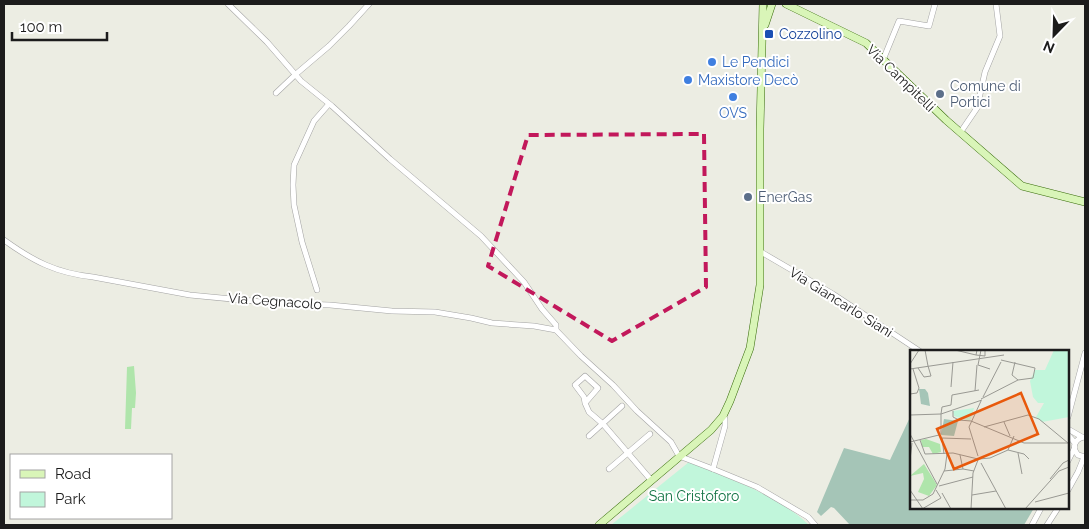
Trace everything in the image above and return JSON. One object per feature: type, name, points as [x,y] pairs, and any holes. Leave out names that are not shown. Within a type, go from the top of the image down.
[{"type":"main road","points":[[599,525],[711,430],[723,416],[750,348],[760,285],[760,139],[763,4]]},
{"type":"main road","points":[[762,32],[772,4]]},
{"type":"main road","name":"Via Campitelli","points":[[786,4],[866,43],[960,133],[1022,186],[1085,202]]},
{"type":"street","points":[[228,4],[268,42],[301,82],[481,236],[524,282],[542,309],[556,325],[556,330],[637,411],[671,442],[679,456],[757,488],[808,517],[815,525]]},
{"type":"street","points":[[276,93],[329,46],[369,4]]},
{"type":"street","points":[[883,60],[899,21],[929,26],[935,4]]},
{"type":"street","points":[[960,133],[977,108],[985,72],[1000,36],[996,4]]},
{"type":"street","points":[[317,290],[302,242],[294,206],[294,166],[314,121],[329,104]]},
{"type":"street","name":"Via Cegnacolo","points":[[4,240],[42,265],[77,276],[93,277],[190,295],[330,305],[392,312],[435,312],[492,323],[534,326],[556,330]]},
{"type":"street","name":"Via Giancarlo Siani","points":[[761,252],[833,294],[919,350]]},
{"type":"street","points":[[1070,401],[1085,353]]},
{"type":"street","points":[[585,403],[598,388],[585,376],[575,385],[584,397],[585,403],[589,412],[603,424],[652,480]]},
{"type":"street","points":[[589,436],[622,406]]},
{"type":"street","points":[[713,469],[725,426],[726,419],[723,416]]},
{"type":"street","points":[[1069,430],[1084,437]]},
{"type":"street","points":[[609,469],[650,434]]},
{"type":"street","points":[[1069,436],[1075,443]]},
{"type":"street","points":[[1069,459],[1075,443],[1084,437]]},
{"type":"street","points":[[1069,488],[1085,457],[1078,455],[1074,449]]},
{"type":"street","points":[[1032,525],[1040,509]]},
{"type":"street","points":[[1047,525],[1057,509]]},
{"type":"highlighted area","points":[[704,134],[706,287],[612,341],[488,266],[528,135]]},
{"type":"green space","points":[[134,366],[135,408],[132,408],[131,429],[125,429],[127,367]]},
{"type":"green space","points":[[910,417],[910,509],[1033,509],[1024,525],[850,525],[834,508],[831,507],[821,516],[817,512],[844,448],[890,460]]},
{"type":"green space","name":"San Cristoforo","points":[[689,462],[768,496],[797,514],[809,525],[611,525]]},
{"type":"place","name":"Cozzolino","points":[[769,34]]},
{"type":"place","name":"Le Pendici","points":[[712,62]]},
{"type":"place","name":"Maxistore Decò","points":[[688,80]]},
{"type":"place","name":"Comune di Portici","points":[[940,94]]},
{"type":"place","name":"OVS","points":[[733,97]]},
{"type":"place","name":"EnerGas","points":[[748,197]]}]
